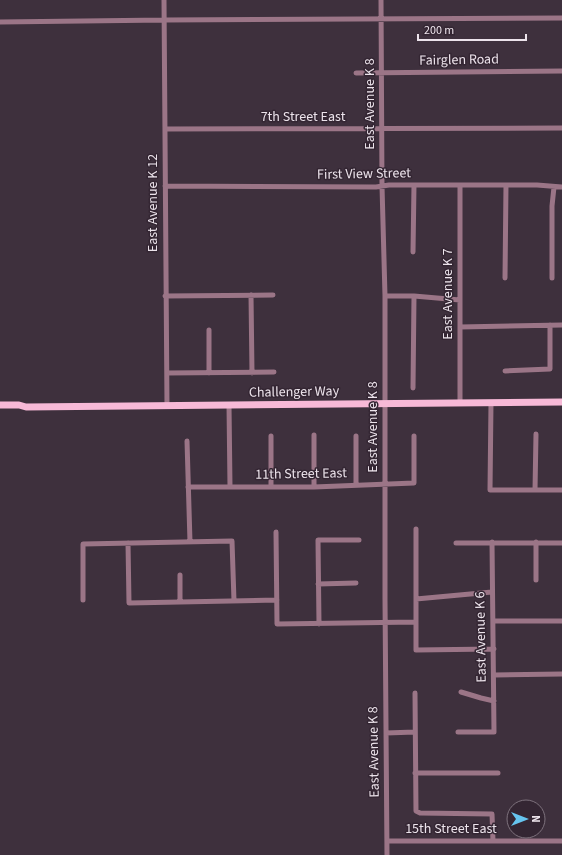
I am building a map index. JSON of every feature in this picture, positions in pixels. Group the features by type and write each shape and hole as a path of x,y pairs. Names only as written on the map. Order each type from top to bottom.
{"main road":[{"name":"Challenger Way","path":"0,405 167,406 562,402"},
{"name":"Challenger Way","path":"0,409 19,409 26,406"}],"street":[{"name":"East Avenue K 12","path":"164,0 167,406"},
{"name":"East Avenue K 8","path":"381,0 382,186 385,296 384,485 387,855"},
{"path":"0,22 562,18"},
{"name":"Fairglen Road","path":"356,73 562,71"},
{"name":"7th Street East","path":"165,129 562,128"},
{"path":"413,252 414,185"},
{"name":"East Avenue K 7","path":"460,185 460,403"},
{"path":"505,278 506,185"},
{"name":"First View Street","path":"165,186 537,185 562,187"},
{"path":"552,278 552,206 554,187"},
{"path":"165,296 273,296"},
{"path":"251,296 252,373"},
{"path":"385,296 414,296 460,300"},
{"path":"413,388 414,296"},
{"path":"505,371 550,369 550,325"},
{"path":"460,327 562,325"},
{"path":"209,330 209,373"},
{"path":"167,373 274,372"},
{"path":"491,403 490,490 562,490"},
{"path":"229,405 230,486"},
{"path":"535,490 536,434"},
{"path":"314,435 314,487"},
{"path":"271,436 271,487"},
{"path":"356,436 356,485"},
{"name":"11th Street East","path":"188,487 314,487 414,483 414,436"},
{"path":"187,441 190,542"},
{"path":"416,529 416,650 494,649"},
{"path":"276,532 278,624 416,622"},
{"path":"319,624 318,540 359,540"},
{"path":"83,600 83,544 232,541 234,601"},
{"name":"East Avenue K 6","path":"458,732 494,732 492,542"},
{"path":"536,542 536,580"},
{"path":"128,543 129,603 277,600"},
{"path":"456,543 562,543"},
{"path":"180,575 180,602"},
{"path":"318,584 356,583"},
{"path":"416,599 492,592"},
{"path":"493,621 562,621"},
{"path":"494,675 562,674"},
{"path":"461,692 494,701"},
{"path":"414,693 416,811 420,813 492,814 493,841"},
{"path":"386,733 415,732"},
{"path":"415,773 498,773"},
{"name":"15th Street East","path":"387,841 562,841"}]}
